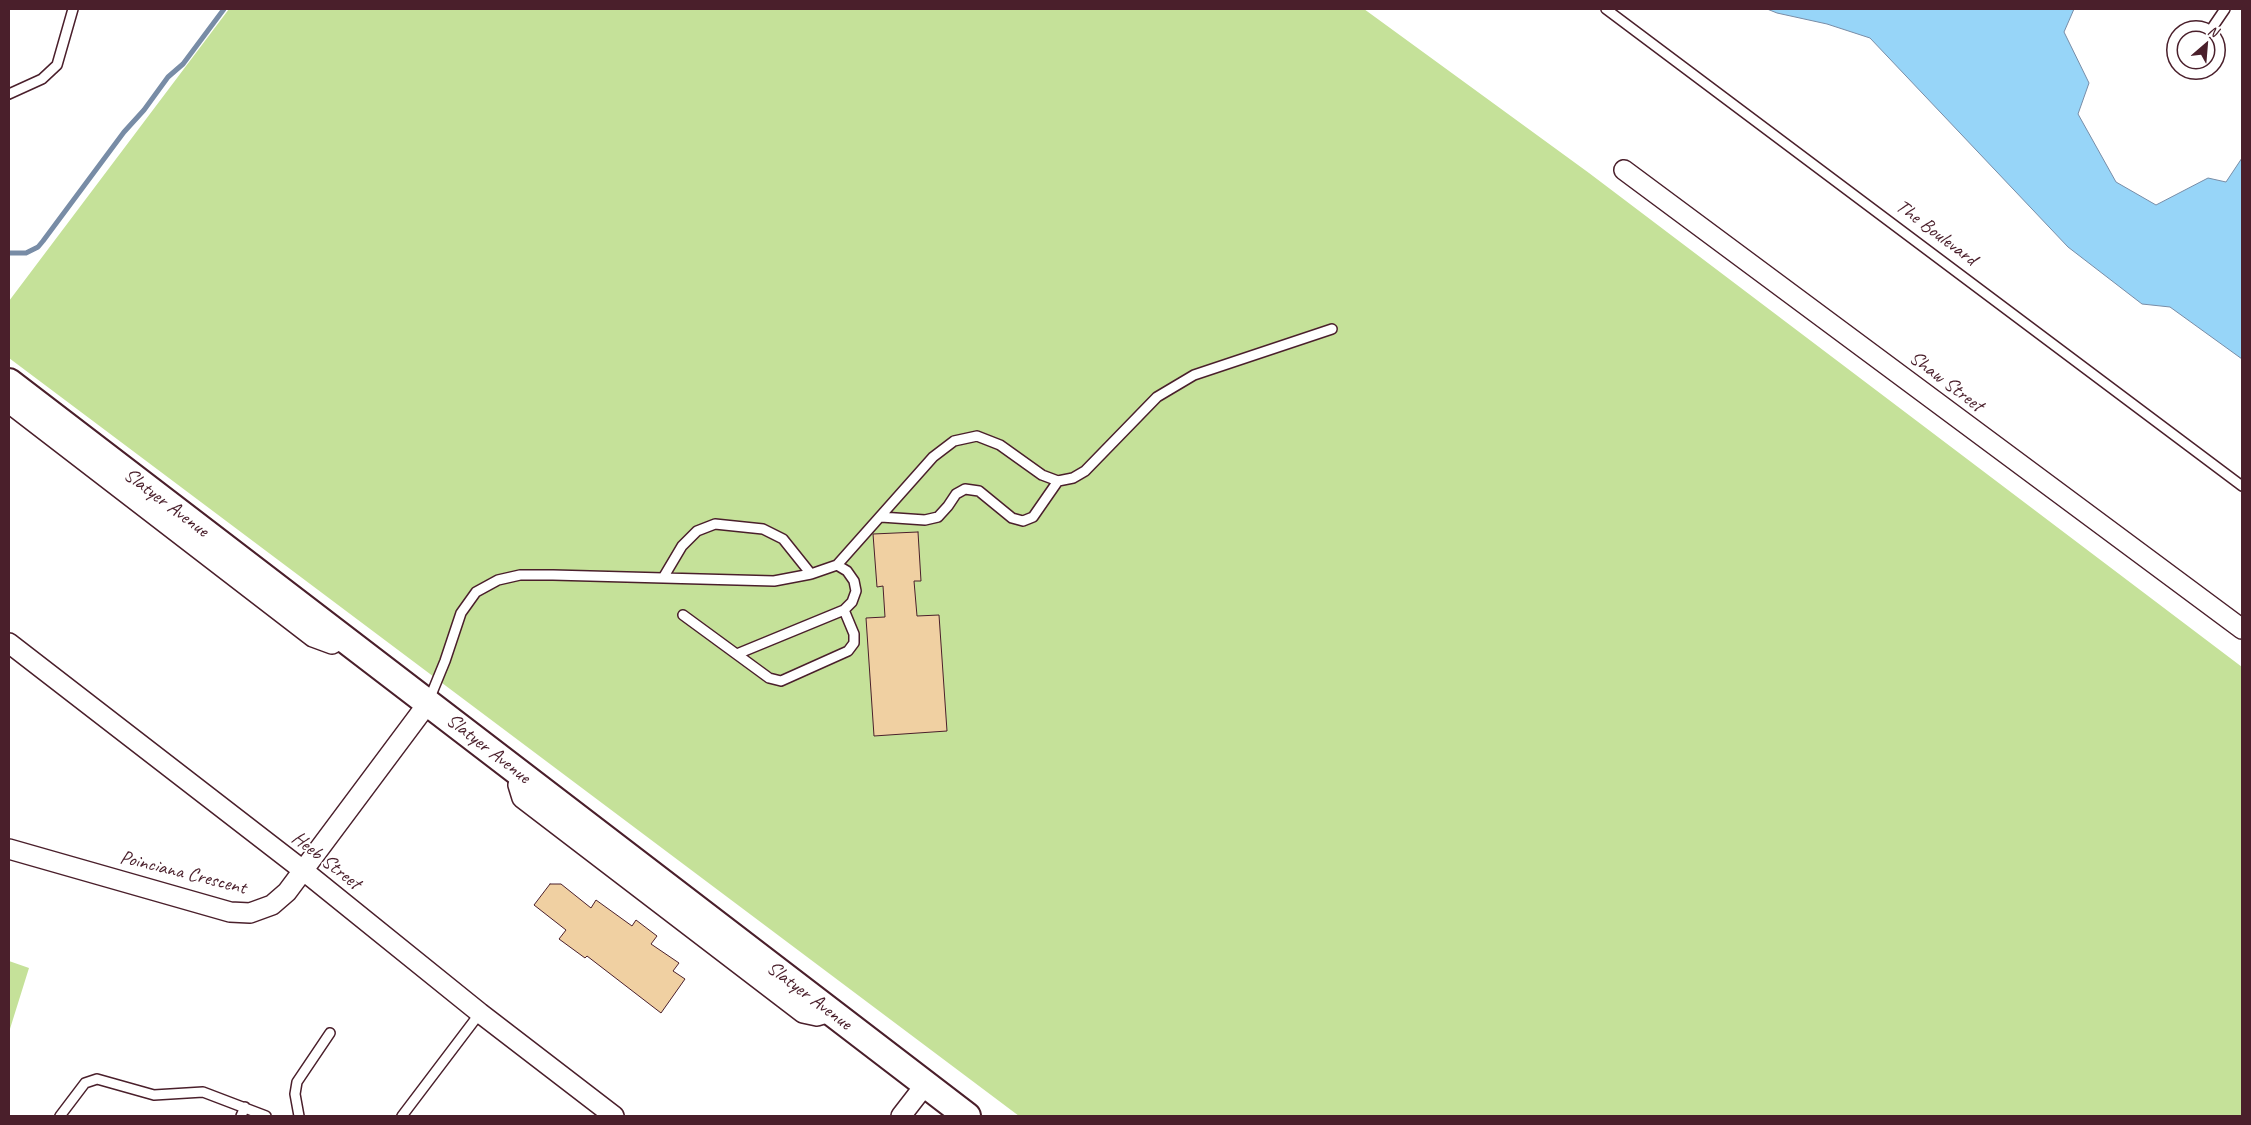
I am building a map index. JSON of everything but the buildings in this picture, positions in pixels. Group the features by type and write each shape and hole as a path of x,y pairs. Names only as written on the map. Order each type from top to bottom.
{"main road":[{"name":"Slatyer Avenue","path":"9,382 967,1116"}],"street":[{"name":"Shaw Street","path":"1624,170 2242,629"},
{"path":"9,402 313,637 332,644 343,637"},
{"name":"Heeb Street","path":"9,643 304,871 480,1013 614,1116"},
{"name":"Poinciana Crescent","path":"9,849 230,912 250,912 272,905 287,892 304,871 428,703"},
{"path":"901,1116 925,1085"}],"lane":[{"path":"9,94 42,79 57,65 73,9"},
{"name":"The Boulevard","path":"1606,9 2242,486"},
{"path":"2210,30 2223,12"},
{"path":"2196,26 2210,30 2219,44 2220,54 2210,70 2194,74 2181,68 2172,56 2173,42 2178,34 2187,27 2196,26"},
{"path":"428,703 445,661 461,613 476,592 498,580 520,576 774,581 811,574 838,565 933,457 954,441 977,436 1000,445 1042,475 1058,481 1073,478 1085,471 1157,397 1194,375 1332,329"},
{"path":"881,517 925,520 938,517 956,494 965,489 979,491 1012,518 1023,521 1033,517 1058,481"},
{"path":"663,578 682,546 697,531 715,524 763,529 783,539 811,574"},
{"path":"737,654 844,610 852,602 856,591 854,581 847,571 838,565"},
{"path":"683,615 770,678 781,681 848,652 854,643 854,634 844,610"},
{"path":"402,1116 480,1013"},
{"path":"299,1116 295,1094 296,1082 330,1032"},
{"path":"60,1116 85,1083 97,1079 154,1095 203,1092 266,1116"},
{"path":"241,1116 245,1107"}],"green space":[{"path":"229,9 1364,9 1589,173 2242,667 2242,1116 1019,1116 9,358 9,301"},
{"path":"9,961 29,968 9,1032"}],"water":[{"path":"1767,9 2074,9 2064,32 2089,83 2078,114 2116,182 2156,205 2208,178 2226,182 2242,158 2242,359 2170,307 2142,304 2068,247 1870,38 1827,24"}],"waterway":[{"path":"9,253 26,253 38,247 124,132 144,110 168,77 183,64 224,9"}]}
